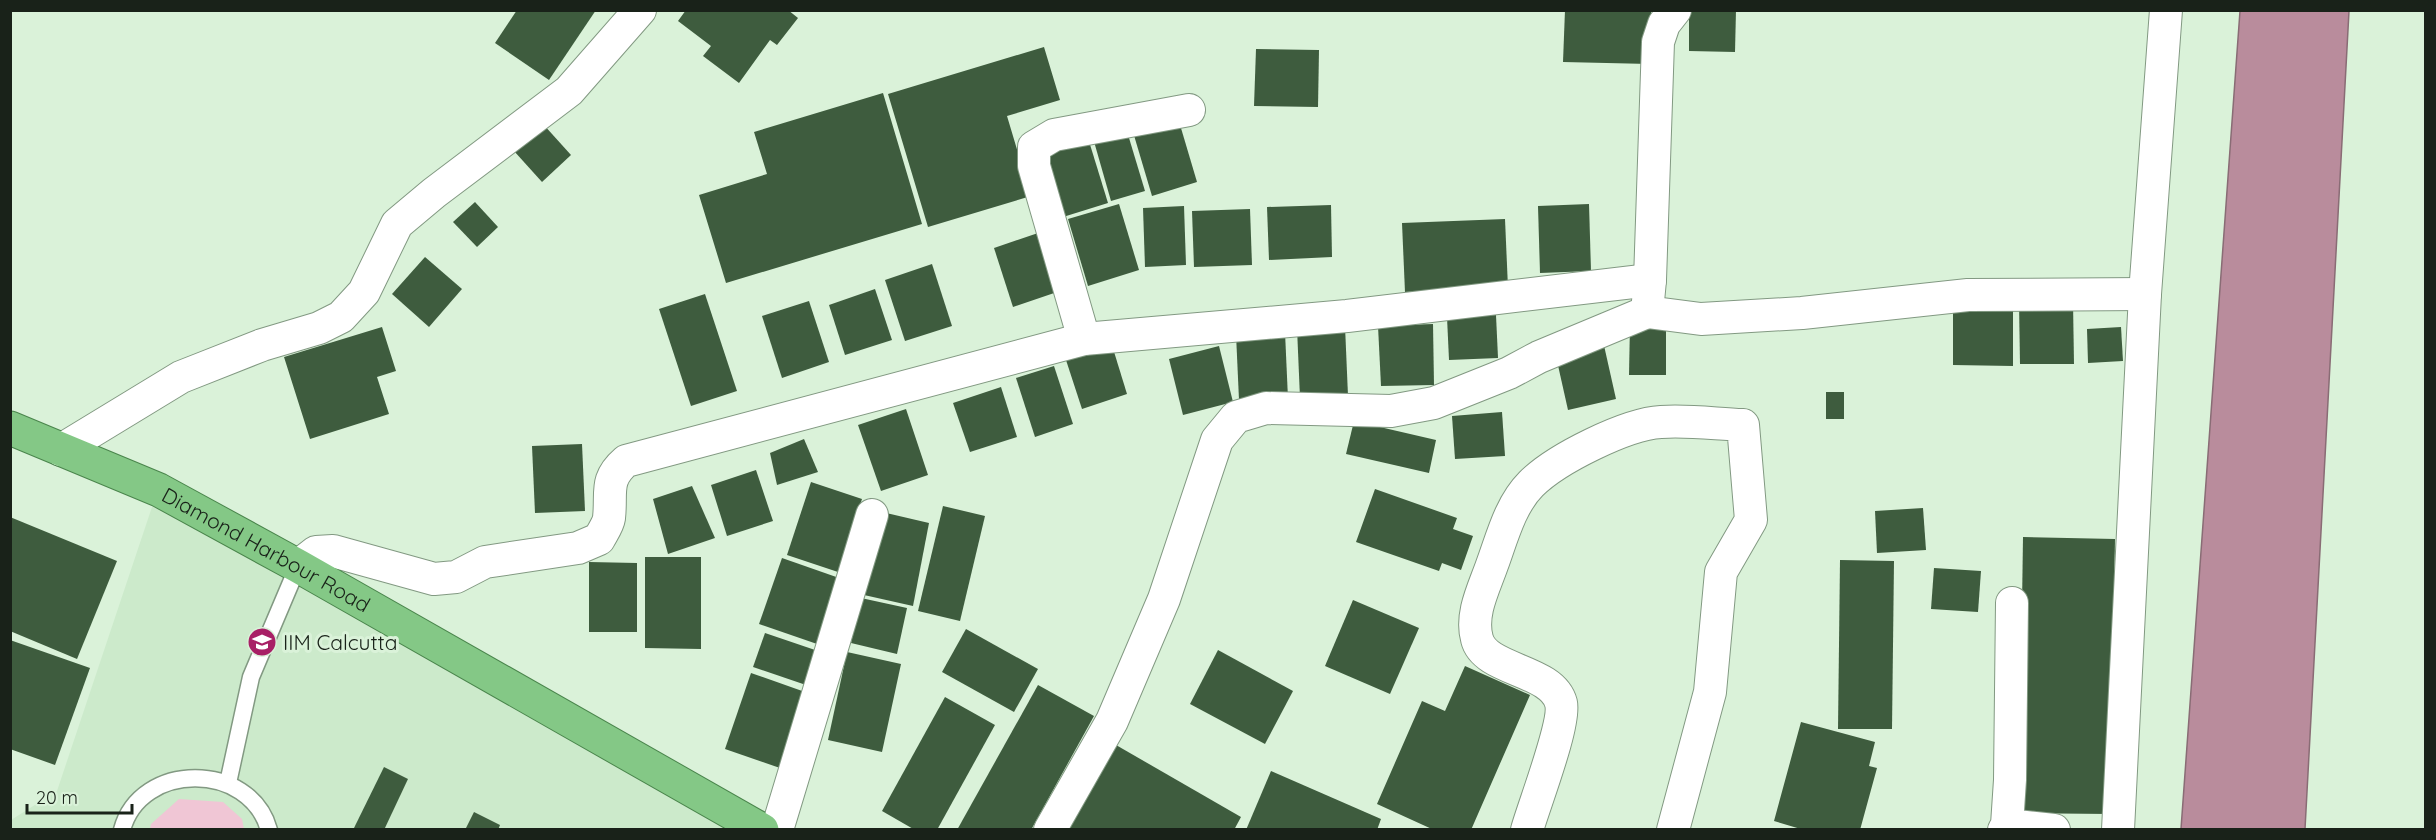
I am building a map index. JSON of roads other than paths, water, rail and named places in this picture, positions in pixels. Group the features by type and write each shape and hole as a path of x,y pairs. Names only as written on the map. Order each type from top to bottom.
{"highway":[{"name":"Diamond Harbour Road","path":"10,428 159,490 298,566 762,830"}],"street":[{"path":"61,450 181,376 262,345 319,328 341,317 364,292 397,224 435,192 569,91 640,10"},
{"path":"1647,312 1658,42 1664,24 1675,10"},
{"path":"2118,830 2145,294 2166,10"},
{"path":"1084,339 1034,166 1034,147 1053,135 1189,110"},
{"path":"298,566 316,552 333,551 435,579 456,577 484,562 578,548 599,540 609,520 609,486 614,472 626,461 1084,339 1347,316 1650,280"},
{"path":"1050,830 1112,721 1164,599 1217,440 1236,417 1266,408 1391,411 1434,403 1509,373 1539,357 1647,312 1701,319 1802,313 1968,295 2145,294"},
{"path":"1527,830 1558,730 1561,703 1550,685 1492,658 1477,641 1474,616 1509,517 1530,484 1565,459 1624,431 1660,422 1743,425 1751,520 1721,572 1710,692 1673,830"},
{"path":"777,830 872,515"},
{"path":"2012,603 2010,780 2005,827 2054,830"}],"lane":[{"path":"228,783 251,677 298,566"},
{"path":"122,830 138,802 158,786 182,778 207,778 228,783 252,801 268,830"}],"place":[{"name":"IIM Calcutta","path":"262,642"}]}
